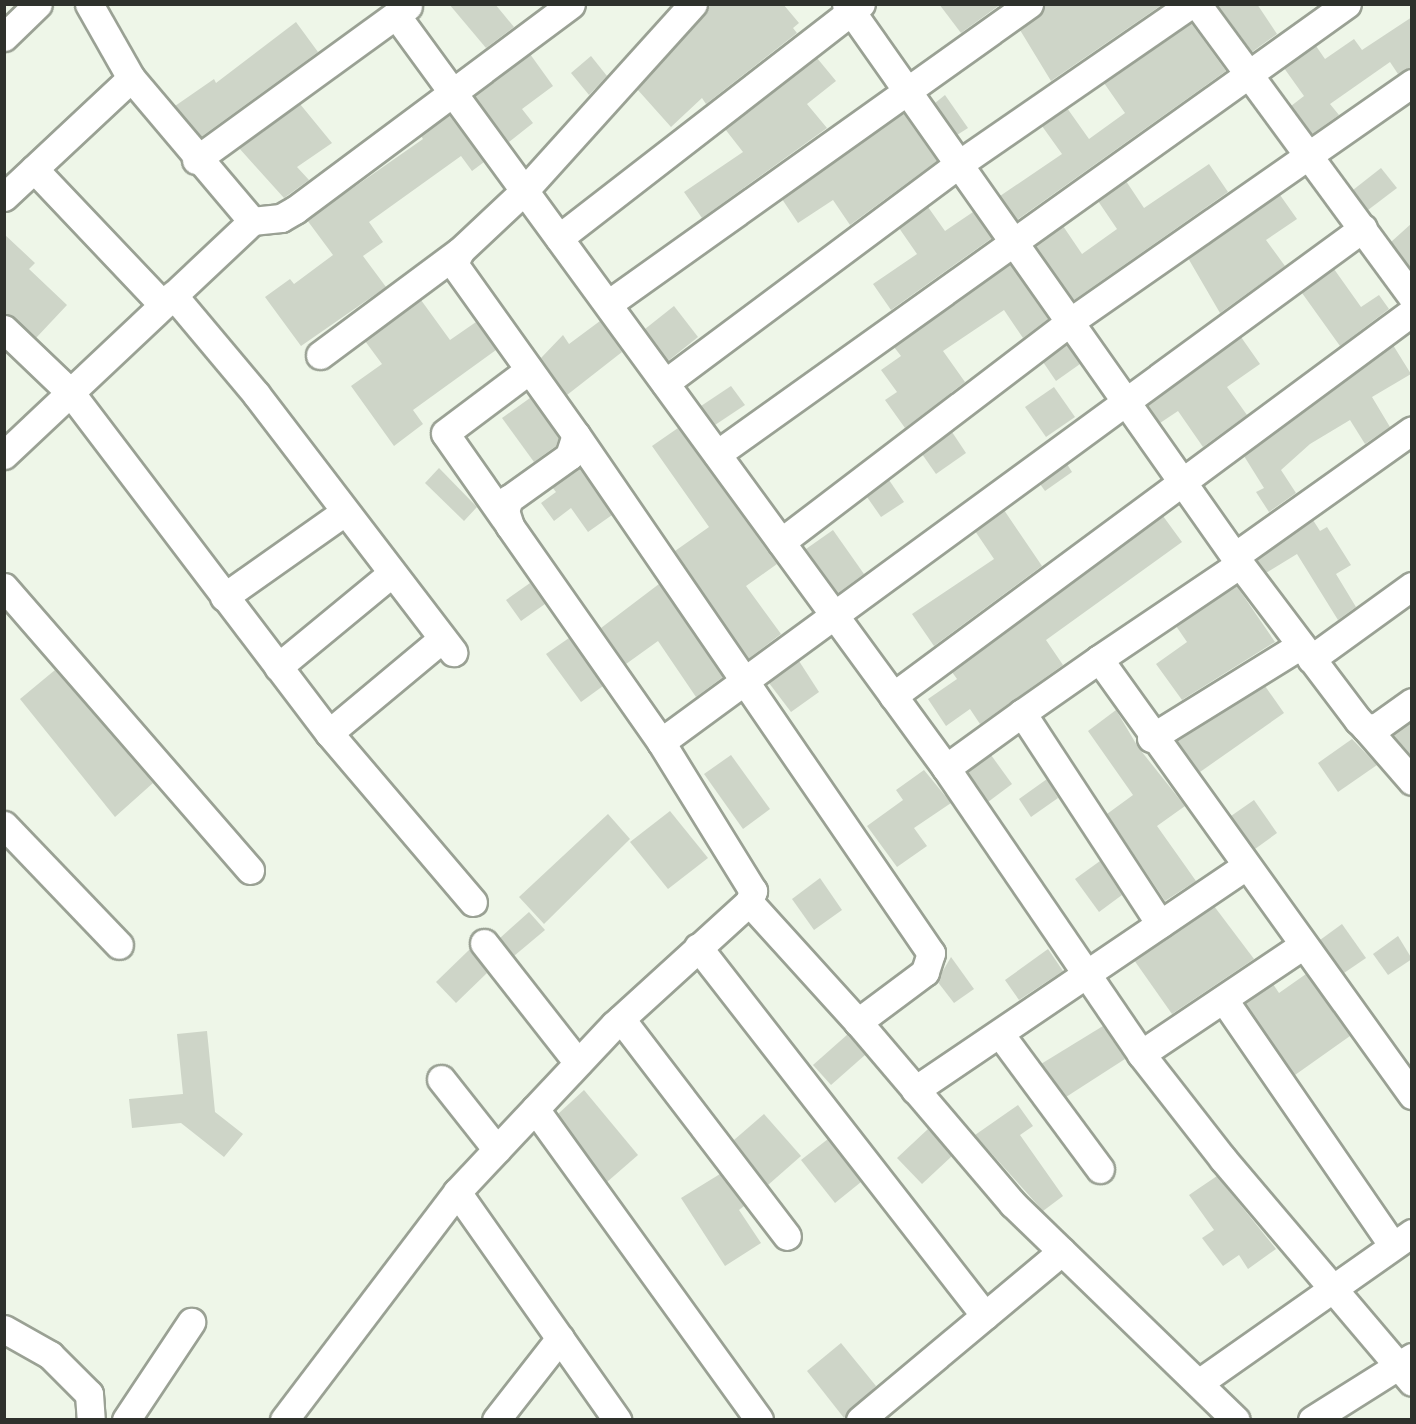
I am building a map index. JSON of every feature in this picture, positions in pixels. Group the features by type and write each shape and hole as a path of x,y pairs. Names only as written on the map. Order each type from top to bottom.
{"street":[{"path":"4,37 38,4"},
{"path":"88,4 131,78 196,160 252,221"},
{"path":"4,455 252,221 280,218 295,210 571,4"},
{"path":"320,355 460,251 524,191 693,4"},
{"path":"608,304 1029,4"},
{"path":"665,383 960,164 1191,4"},
{"path":"1197,4 1412,297"},
{"path":"717,454 1016,244 1249,72 1347,4"},
{"path":"559,238 853,7 904,91 960,164 1128,400 1237,560 1366,728 1412,781"},
{"path":"196,160 403,10 452,93 946,768 1141,1054 1223,1159 1407,1368 1312,1419"},
{"path":"4,197 131,78"},
{"path":"781,542 1071,321 1412,83"},
{"path":"34,169 168,300 255,394 343,513 448,645 328,733"},
{"path":"661,742 833,613 1363,228"},
{"path":"460,251 454,264 459,277 576,435 931,953 926,972 858,1022"},
{"path":"893,696 1412,312"},
{"path":"9,341 70,392 328,733 473,902"},
{"path":"284,1419 457,1192 621,1019 749,902 753,891 745,873 661,742 446,433 529,370"},
{"path":"946,768 1237,560 1412,430"},
{"path":"510,526 505,511 509,499 569,456 576,435"},
{"path":"224,597 343,513"},
{"path":"278,667 391,574"},
{"path":"1151,738 1306,652 1412,586"},
{"path":"4,587 250,870"},
{"path":"1099,659 1151,738 1412,1095"},
{"path":"1366,728 1377,727 1412,702"},
{"path":"1022,713 1160,924"},
{"path":"4,825 119,945"},
{"path":"915,1090 1087,976 1244,867"},
{"path":"749,902 858,1022 1013,1204 1236,1419"},
{"path":"484,943 578,1063"},
{"path":"1141,1054 1303,945"},
{"path":"698,947 985,1316"},
{"path":"1200,1382 1334,1285 1402,1240 1224,999"},
{"path":"621,1019 787,1236"},
{"path":"1000,1034 1100,1169"},
{"path":"441,1079 497,1150"},
{"path":"535,1109 759,1419"},
{"path":"457,1192 617,1419"},
{"path":"860,1419 1062,1251"},
{"path":"126,1419 191,1322"},
{"path":"4,1329 50,1355 88,1394 91,1419"},
{"path":"496,1419 560,1338"}],"building":[{"path":"449,4 495,4 514,27 486,48"},
{"path":"712,4 783,4 799,23 793,28 797,33 706,104 702,98 671,127 637,89"},
{"path":"939,4 1001,4 961,33"},
{"path":"1044,4 1163,4 1051,81 1020,30 1039,16"},
{"path":"1217,4 1257,4 1277,34 1252,52"},
{"path":"1412,17 1412,67 1398,74 1390,62 1330,104 1339,115 1312,134 1291,106 1304,96 1284,68 1316,46 1325,59 1354,39 1362,50"},
{"path":"296,22 318,52 201,137 175,106 214,79 216,83"},
{"path":"1191,23 1226,71 1017,220 1000,196 1062,154 1042,126 1067,108 1089,139 1125,113 1104,83"},
{"path":"530,54 553,86 522,109 533,123 509,142 474,96"},
{"path":"591,56 607,76 589,95 571,73"},
{"path":"817,58 836,81 807,104 827,128 702,218 684,192 743,152 725,129"},
{"path":"945,95 968,128 957,135 935,103"},
{"path":"300,104 332,143 297,167 309,180 284,198 239,148"},
{"path":"903,113 937,161 850,225 833,200 798,223 782,199"},
{"path":"449,115 484,162 472,171 461,156 369,222 383,242 363,256 386,287 301,346 265,297 290,279 294,284 333,255 307,220 423,139 421,136"},
{"path":"1209,164 1228,192 1074,300 1035,246 1063,226 1082,254 1117,229 1098,201 1126,181 1144,208"},
{"path":"1381,168 1397,188 1368,210 1353,190"},
{"path":"1280,195 1297,219 1266,240 1285,266 1220,313 1188,258"},
{"path":"928,207 945,231 973,212 992,238 891,310 873,284 917,254 899,228"},
{"path":"1412,223 1412,270 1391,242"},
{"path":"4,234 35,263 29,269 67,305 36,338 4,314"},
{"path":"1010,264 1048,319 1023,338 1004,310 943,351 965,382 905,428 885,400 897,392 881,370 901,356 894,347"},
{"path":"1334,269 1361,307 1379,295 1389,309 1340,346 1302,293"},
{"path":"421,300 450,340 476,322 496,350 413,410 423,424 394,446 351,386 382,364 365,341"},
{"path":"674,306 698,337 668,361 645,329"},
{"path":"600,321 622,352 567,395 541,358 563,335 569,344"},
{"path":"1241,337 1260,364 1227,387 1247,415 1203,447 1178,411 1160,423 1148,405"},
{"path":"1066,344 1080,364 1056,381 1043,362"},
{"path":"1393,345 1411,374 1372,397 1390,427 1365,444 1350,420 1310,444 1281,470 1296,493 1269,512 1256,492 1264,488 1244,456"},
{"path":"731,386 745,405 715,425 701,406"},
{"path":"1054,387 1075,417 1046,437 1025,407"},
{"path":"530,398 559,438 556,446 534,462 502,418"},
{"path":"678,428 777,564 746,586 781,634 748,659 675,551 709,527 652,446"},
{"path":"952,432 966,453 936,474 922,454"},
{"path":"1067,464 1072,472 1045,491 1040,484"},
{"path":"439,468 477,507 464,521 425,483"},
{"path":"579,468 612,515 588,532 571,508 554,521 541,503 556,492 552,487"},
{"path":"889,480 904,502 881,517 867,497"},
{"path":"1004,510 1042,566 934,646 912,614 994,559 975,531"},
{"path":"1163,516 1182,542 1046,640 1063,665 980,724 970,709 946,726 928,699 957,679 952,672"},
{"path":"1313,520 1320,531 1327,527 1351,565 1336,574 1356,607 1338,620 1297,554 1266,573 1257,560"},
{"path":"833,530 864,574 838,593 806,549"},
{"path":"530,583 545,604 521,621 506,600"},
{"path":"659,584 723,677 696,697 658,641 626,664 601,628"},
{"path":"1236,585 1275,642 1182,700 1156,664 1187,642 1176,626"},
{"path":"569,638 603,686 581,702 546,654"},
{"path":"799,661 819,692 791,712 769,683"},
{"path":"55,670 153,783 115,817 20,699"},
{"path":"1265,686 1284,713 1200,772 1177,740"},
{"path":"1116,710 1138,747 1185,806 1157,826 1196,881 1165,901 1107,814 1133,795 1088,731"},
{"path":"1412,722 1412,756 1393,735"},
{"path":"1352,739 1377,765 1338,792 1318,763"},
{"path":"731,755 770,809 743,829 704,774"},
{"path":"991,755 1012,784 988,802 968,772"},
{"path":"924,770 951,803 914,828 927,846 897,867 867,826 903,800 896,790"},
{"path":"1047,779 1058,798 1031,817 1019,799"},
{"path":"1254,800 1277,833 1255,849 1231,816"},
{"path":"670,811 708,858 668,889 630,842"},
{"path":"608,814 630,839 544,924 519,897"},
{"path":"1100,861 1122,895 1099,912 1075,879"},
{"path":"820,878 842,910 814,930 792,899"},
{"path":"1214,906 1254,959 1172,1014 1134,960"},
{"path":"529,912 545,930 514,956 500,938"},
{"path":"1342,924 1366,958 1344,973 1320,940"},
{"path":"1398,936 1412,959 1388,975 1373,954"},
{"path":"470,949 487,973 456,1003 436,982"},
{"path":"1048,949 1063,971 1019,1000 1005,980"},
{"path":"951,957 974,989 954,1003 937,981"},
{"path":"1306,974 1350,1036 1295,1075 1245,1003 1273,984 1279,993"},
{"path":"1103,1026 1125,1059 1066,1097 1041,1064"},
{"path":"207,1031 215,1112 243,1134 224,1157 181,1123 132,1128 129,1099 183,1094 177,1034"},
{"path":"848,1034 865,1055 831,1085 813,1065"},
{"path":"584,1090 638,1155 607,1182 558,1114"},
{"path":"1018,1105 1033,1126 1020,1135 1063,1196 1043,1211 975,1135"},
{"path":"764,1114 801,1156 768,1185 734,1140"},
{"path":"928,1129 952,1156 922,1184 897,1158"},
{"path":"828,1139 861,1182 835,1203 801,1160"},
{"path":"720,1174 744,1206 739,1210 761,1243 725,1266 681,1198"},
{"path":"1217,1176 1276,1249 1248,1269 1239,1255 1223,1266 1202,1238 1214,1230 1189,1195"},
{"path":"841,1343 876,1386 844,1418 807,1371"}]}
